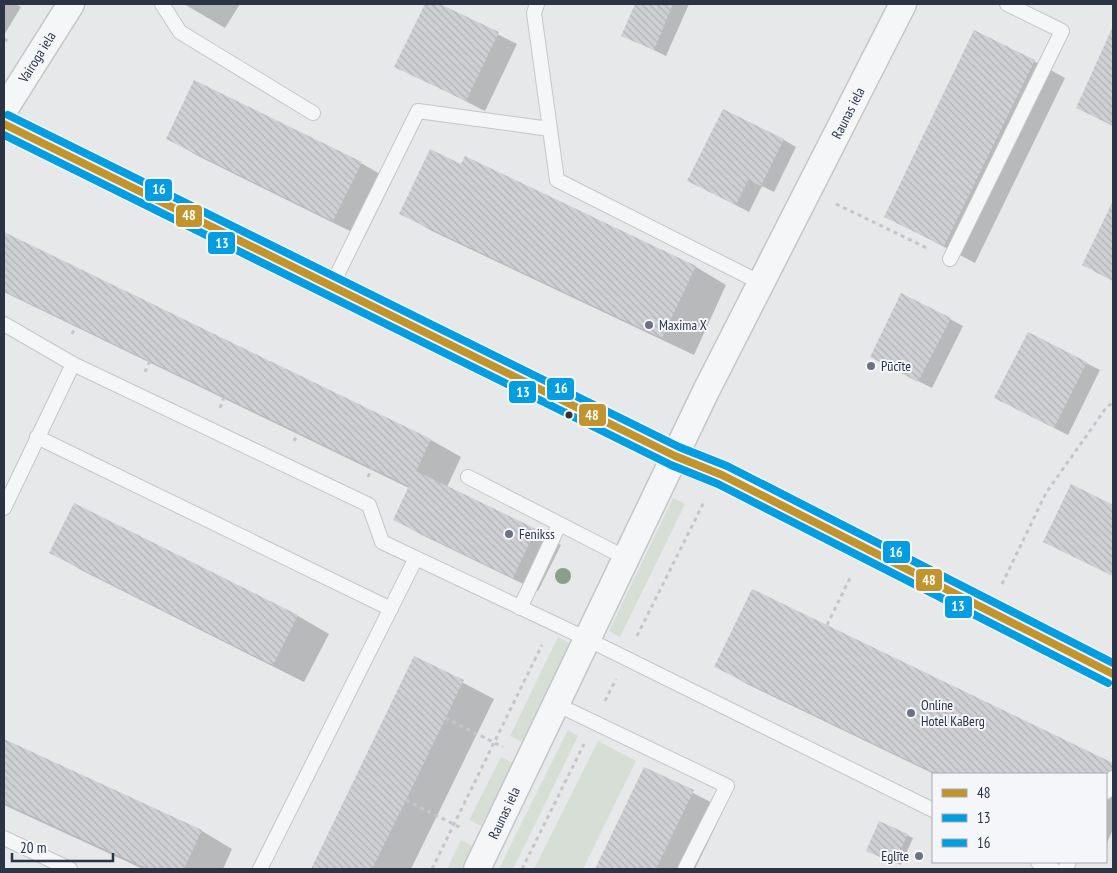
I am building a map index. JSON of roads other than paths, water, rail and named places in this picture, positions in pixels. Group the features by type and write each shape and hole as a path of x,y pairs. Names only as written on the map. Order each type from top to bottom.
{"street":[{"name":"Vairoga iela","path":"4,110 71,4"},
{"name":"Raunas iela","path":"477,869 675,456 903,4"},
{"path":"4,124 675,456 722,475 1113,674"}],"lane":[{"path":"162,4 180,32 313,113"},
{"path":"537,4 534,13 557,180 761,283"},
{"path":"950,259 1062,31 1007,4"},
{"path":"332,286 418,112 550,129"},
{"path":"4,324 73,364 369,505 382,542 587,639 932,810"},
{"path":"4,508 73,364"},
{"path":"38,437 391,610"},
{"path":"468,477 626,558"},
{"path":"520,608 560,525"},
{"path":"260,869 416,558"},
{"path":"556,704 727,786 685,869"},
{"path":"1107,790 1113,778"},
{"path":"4,838 70,869"},
{"path":"1040,863 1053,869"}],"place":[{"name":"Maxima X","path":"649,325"},
{"name":"Pūcīte","path":"871,366"},
{"name":"Fenikss","path":"509,534"},
{"name":"Online Hotel KaBerg","path":"911,713"},
{"name":"Eglīte","path":"919,856"}]}
